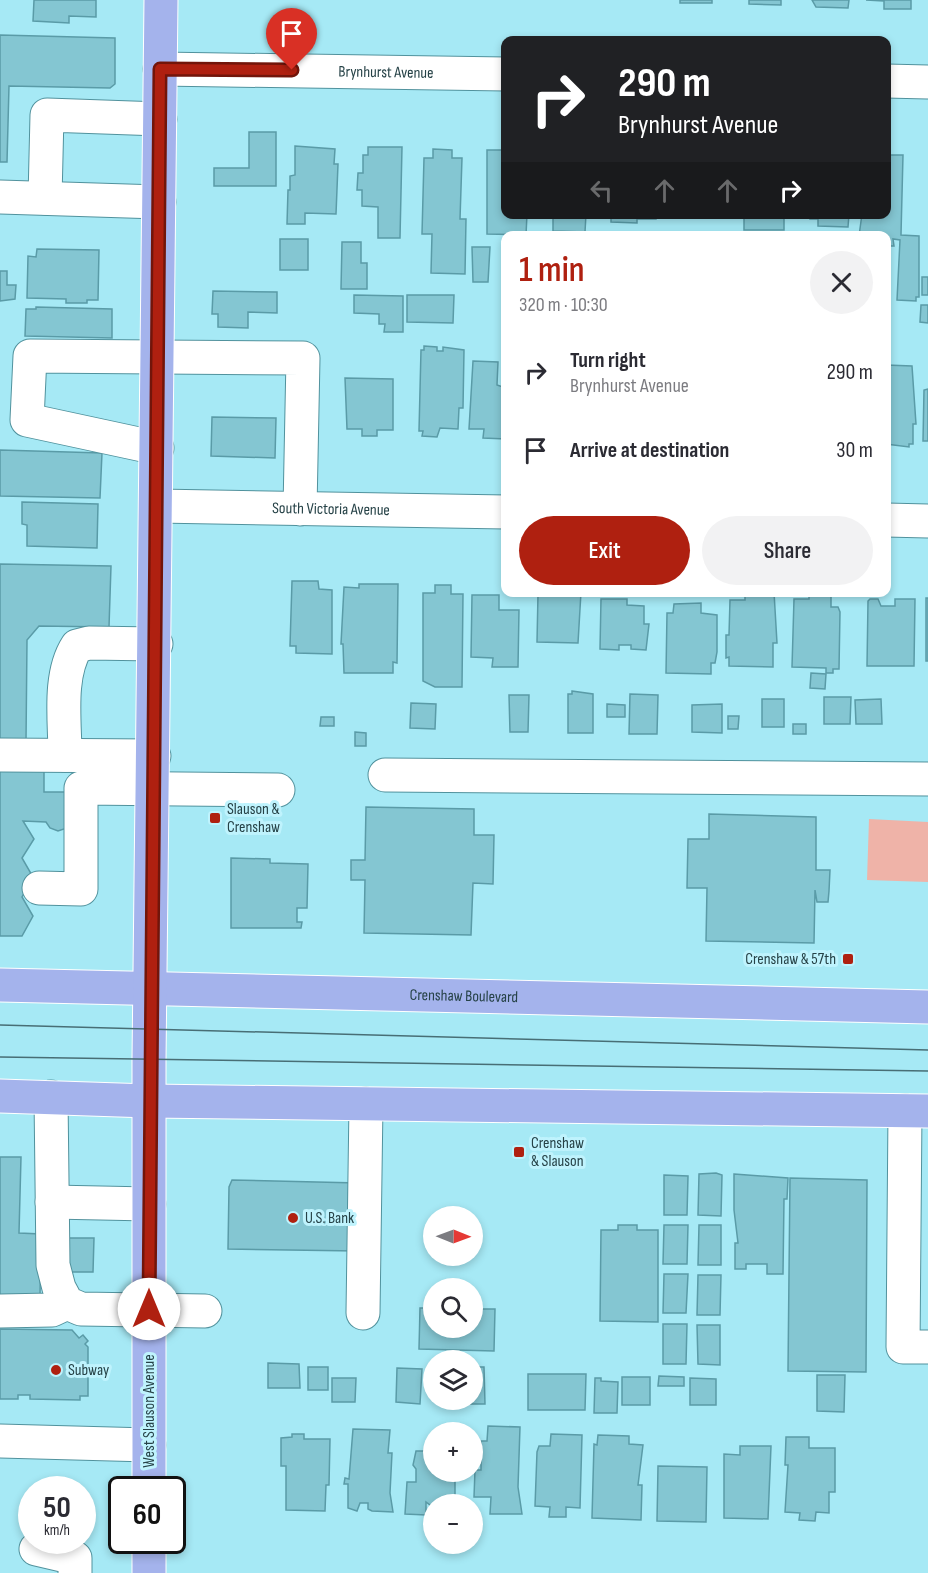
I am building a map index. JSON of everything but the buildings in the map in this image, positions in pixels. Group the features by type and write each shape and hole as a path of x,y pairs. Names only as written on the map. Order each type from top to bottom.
{"main road":[{"name":"West Slauson Avenue","path":"149,1476 149,1101 156,644 161,0"},
{"name":"Crenshaw Boulevard","path":"0,985 151,986 816,1007 928,1007"},
{"path":"0,1096 149,1101 916,1111"},
{"path":"149,1554 149,1573"}],"street":[{"name":"Brynhurst Avenue","path":"160,69 501,74"},
{"path":"891,81 928,82"},
{"path":"45,198 47,115 160,119"},
{"path":"0,197 159,202"},
{"path":"157,448 27,420 30,356 303,358 300,509"},
{"name":"South Victoria Avenue","path":"157,506 501,512"},
{"path":"891,520 928,521"},
{"path":"64,755 66,673 70,658 77,646 156,644"},
{"path":"0,755 64,755 153,772 278,790"},
{"path":"39,888 81,889 81,788 153,772"},
{"path":"385,775 928,779"},
{"path":"51,1098 53,1265 58,1288 67,1304 81,1309 205,1311"},
{"path":"363,1313 366,1104"},
{"path":"916,1111 903,1347 928,1347"},
{"path":"52,1203 149,1204"},
{"path":"0,1311 52,1310 67,1304"},
{"path":"0,1442 149,1445"},
{"path":"58,1554 75,1558 75,1573"}],"shaded area":[{"path":"869,819 928,822 928,882 867,880"}],"tram line":[{"path":"0,1025 928,1050"},
{"path":"0,1057 928,1071"}],"place":[{"name":"Slauson & Crenshaw","path":"215,818"},
{"name":"Crenshaw & 57th","path":"848,959"},
{"name":"Crenshaw & Slauson","path":"519,1152"},
{"name":"U.S. Bank","path":"293,1218"},
{"name":"Subway","path":"56,1370"}],"route":[{"path":"149,1309 149,1060 156,644 160,69 292,70"}]}
